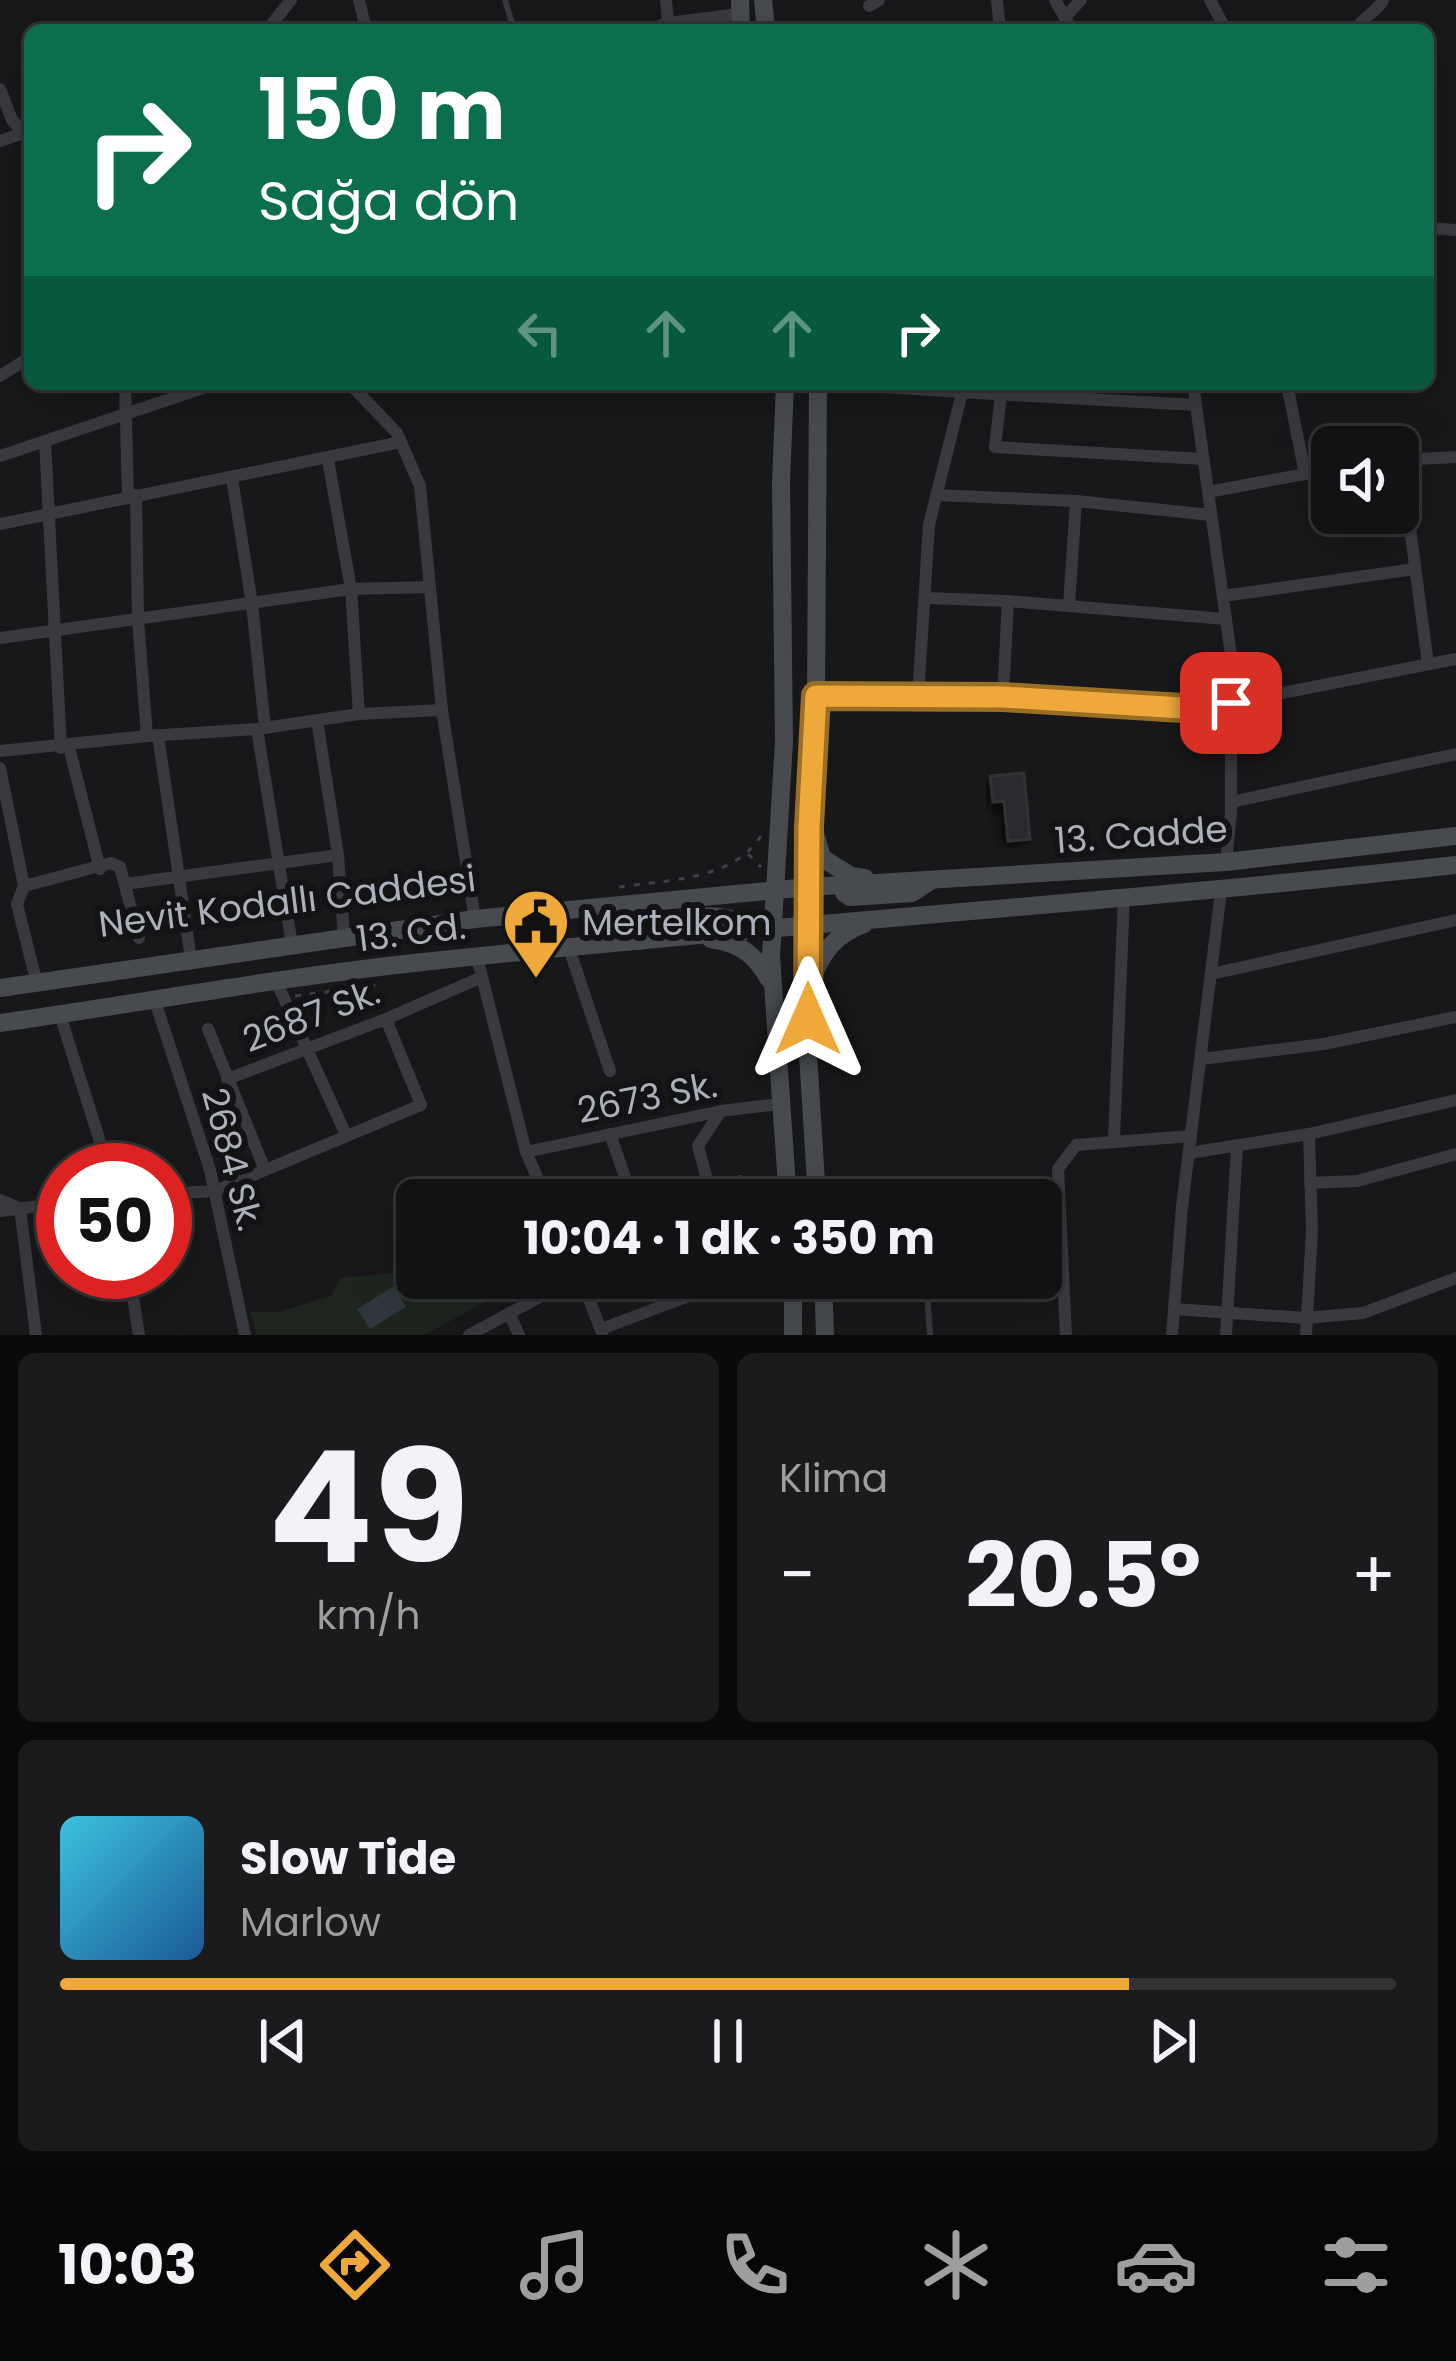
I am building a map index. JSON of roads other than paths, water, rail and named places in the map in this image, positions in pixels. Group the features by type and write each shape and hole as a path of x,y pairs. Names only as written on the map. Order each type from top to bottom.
{"main road":[{"path":"785,390 784,742 778,863 764,927 771,956 786,1179"},
{"path":"817,1179 808,1049 808,887 825,390"},
{"path":"810,813 822,858 851,876 888,882"},
{"name":"13. Cadde","path":"829,885 1226,862 1456,836"},
{"name":"13. Cadde","path":"833,921 1221,891 1456,865"},
{"path":"829,885 850,896 912,893 934,879"},
{"name":"13. Cd.","path":"0,988 476,919 829,885"},
{"path":"639,941 659,923 724,914 764,927"},
{"path":"808,989 821,954 848,930 884,916"},
{"name":"13. Cd.","path":"0,1023 155,1001 280,990 477,957 833,921"},
{"path":"688,935 728,941 757,957 773,987"},
{"path":"808,949 795,974 796,1025 808,1049"},
{"path":"793,1299 793,1335"},
{"path":"824,1299 825,1335"}],"street":[{"path":"272,24 291,0"},
{"path":"666,0 668,23 740,15"},
{"path":"1055,0 1069,24"},
{"path":"1066,16 1082,0"},
{"path":"1359,24 1378,10 1383,0"},
{"path":"0,89 24,133"},
{"path":"125,390 138,620 152,735 191,958"},
{"path":"0,456 197,390"},
{"path":"355,390 401,442 420,486 442,710 476,919"},
{"path":"911,390 1196,405"},
{"path":"1194,390 1226,619 1231,707 1226,862"},
{"path":"1288,390 1305,474"},
{"path":"996,391 995,447 1203,459"},
{"path":"918,697 929,525 962,393"},
{"path":"45,441 65,747 100,869"},
{"path":"0,524 401,442"},
{"path":"1419,459 1456,457"},
{"path":"328,460 351,589 359,714"},
{"path":"1208,492 1311,473"},
{"path":"232,478 252,604 278,866 292,945"},
{"path":"936,495 1076,501 1211,515"},
{"path":"1069,606 1076,501"},
{"path":"1410,534 1428,664"},
{"path":"1222,596 1415,569"},
{"path":"0,638 351,589 430,587"},
{"path":"925,598 1226,619"},
{"path":"1003,697 1008,601"},
{"path":"816,696 1003,697 1231,707 1456,659"},
{"path":"0,751 261,729 359,714 442,710"},
{"path":"317,720 338,855 344,937"},
{"path":"1231,802 1456,754"},
{"path":"0,768 24,886 18,910 36,980"},
{"path":"124,884 338,855"},
{"path":"24,886 111,863 120,867 139,938"},
{"path":"1172,1335 1221,891"},
{"path":"1114,1140 1124,896"},
{"path":"0,913 18,910"},
{"path":"1211,974 1456,920"},
{"path":"569,948 610,1071"},
{"path":"477,957 526,1152 538,1179"},
{"name":"2687 Sk.","path":"227,1079 482,977"},
{"path":"280,990 346,1135"},
{"name":"2684 Sk.","path":"155,1001 215,1191 245,1335"},
{"path":"60,1015 100,1143"},
{"path":"1201,1060 1324,1044 1456,1017"},
{"path":"192,1192 215,1191 421,1105 386,1019"},
{"path":"208,1029 265,1170"},
{"path":"1189,1154 1309,1135 1456,1100"},
{"name":"2673 Sk.","path":"526,1152 721,1111 779,1104"},
{"path":"705,1179 698,1146 721,1111"},
{"path":"610,1134 626,1179"},
{"path":"1306,1335 1312,1232 1309,1135"},
{"path":"1066,1335 1058,1169 1076,1145 1191,1136"},
{"path":"1226,1335 1237,1146"},
{"path":"1310,1183 1358,1181 1456,1154"},
{"path":"0,1200 20,1208"},
{"path":"0,1210 36,1206"},
{"path":"20,1208 36,1335"},
{"path":"1174,1309 1305,1318 1363,1312 1456,1278"},
{"path":"133,1299 139,1335"},
{"path":"469,1335 537,1299"},
{"path":"587,1299 602,1332 684,1299"},
{"path":"509,1313 519,1335"}],"lane":[{"path":"927,1299 930,1335"}],"place":[{"name":"Mertelkom","path":"536,981"}]}
